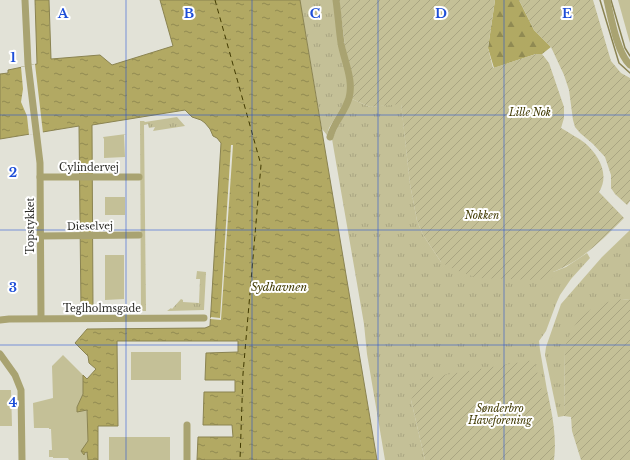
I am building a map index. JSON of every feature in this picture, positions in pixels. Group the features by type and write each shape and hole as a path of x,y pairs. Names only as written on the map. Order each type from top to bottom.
{"street":[{"name":"Topstykket","path":"25,0 29,65 40,177 41,318"},
{"path":"330,137 334,125 346,106 350,88 336,0"},
{"path":"607,0 620,49 624,58 630,64"},
{"name":"Cylindervej","path":"40,177 139,177"},
{"name":"Dieselvej","path":"40,236 139,235"},
{"name":"Teglholmsgade","path":"0,320 41,318 204,318"},
{"path":"0,354 15,375 21,390 22,460"},
{"path":"187,425 187,460"}],"green space":[{"path":"300,0 333,0 348,89 345,101 329,128 327,135 322,129"},
{"name":"Nokken","path":"339,0 495,0 488,48 493,68 536,54 542,54 549,63 564,107 564,118 561,128 585,143 595,153 603,172 602,186 599,192 624,218 600,242 582,256 553,272 552,278 537,280 477,278 453,269 441,262 423,235 417,221 410,184 401,104 370,107 352,99"},
{"path":"495,0 519,0 534,30 551,47 542,54 536,54 494,68 488,48"},
{"path":"519,0 593,0 611,61 621,73 630,78 630,201 627,205 611,188 611,175 605,157 575,127 569,90 564,75 551,47 534,30"},
{"path":"618,0 630,0 630,43"},
{"path":"352,99 370,107 401,103 410,184 417,221 423,235 441,262 553,272 566,267 587,253 590,258 571,279 560,295 546,331 539,341 547,390 411,400 425,460 385,460 367,354 364,324 332,139"},
{"path":"177,117 185,126 153,131 155,127 149,128 148,124 144,125 146,311 142,311 140,121 145,122"},
{"path":"126,134 124,135 125,157 104,158 103,137"},
{"path":"105,197 125,197 125,215 105,215"},
{"path":"630,230 630,300 622,299 565,348 564,416 558,417 545,355 546,347 561,304 602,257"},
{"path":"105,255 124,255 124,299 105,300"},
{"path":"197,271 206,272 204,310 167,311 171,308 172,309 181,299 183,302 199,303 200,279 196,279"},
{"path":"622,299 630,300 630,460 581,460 572,431 571,417 564,416 565,348 573,328 585,314 602,304"},
{"path":"131,352 181,352 181,380 131,380"},
{"path":"63,355 83,375 83,394 77,407 87,410 88,441 84,455 88,452 88,460 69,460 68,458 49,457 49,450 52,450 51,429 34,428 33,403 53,398 52,366"},
{"name":"Sønderbro Haveforening","path":"534,360 542,390 547,390 551,407 554,425 554,460 425,460 411,400 421,379"},
{"path":"0,390 11,390 12,426 0,426"},
{"path":"109,437 170,437 170,460 109,460"}],"water":[{"name":"Sydhavnen","path":"35,0 49,0 51,59 100,55 112,65 173,46 160,0 300,0 377,460 197,460 198,437 233,437 232,425 203,425 204,392 235,392 235,380 205,380 206,353 238,352 238,341 117,341 118,426 98,426 98,460 88,460 87,452 84,455 81,451 88,441 87,410 77,412 77,407 83,394 83,375 87,379 96,369 89,363 88,356 75,343 87,329 205,328 210,326 221,143 213,136 205,123 192,117 185,110 92,125 93,311 81,311 79,126 0,139 0,74 8,73 8,70 37,64"}],"pier":[{"path":"35,64 43,133 29,135 27,116 21,102 23,89 21,67"},
{"path":"231,145 233,145 221,320 210,319 211,317 220,318"}],"waterway":[{"path":"600,0 619,63 630,73"},
{"path":"611,0 625,48 630,56"}],"ferry route":[{"path":"215,0 261,165 243,374 240,460"}],"park label":[{"name":"Lille Nok","path":"530,112"}]}
